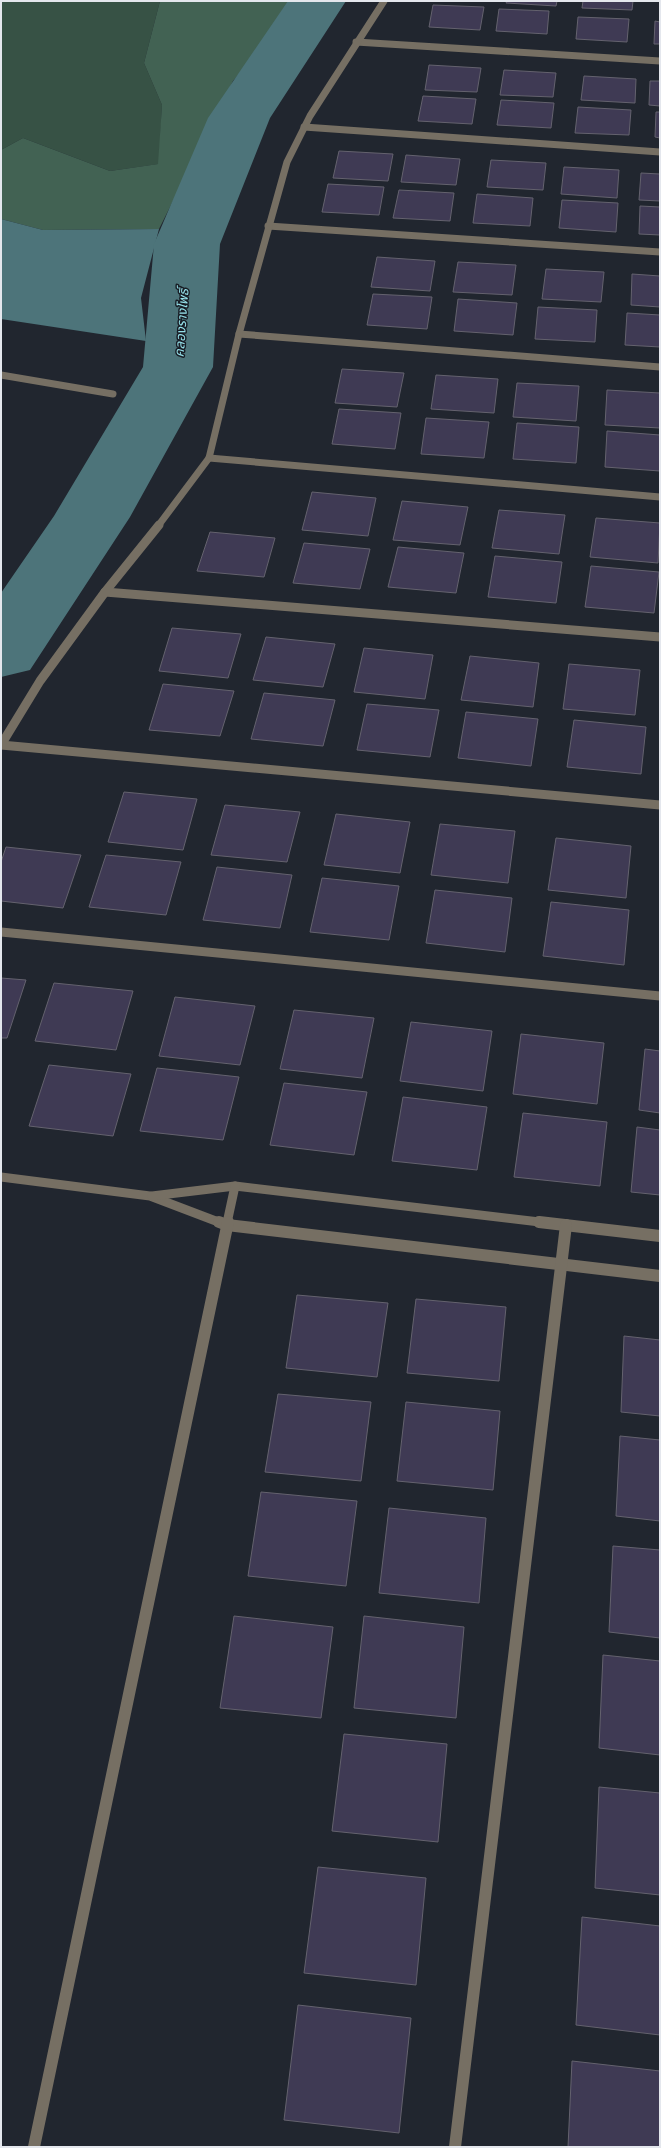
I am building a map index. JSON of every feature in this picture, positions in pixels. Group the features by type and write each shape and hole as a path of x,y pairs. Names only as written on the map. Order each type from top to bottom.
{"street":[{"path":"384,1 356,42 304,126 287,162 239,334 209,458 185,492 105,592 40,681 1,745 660,805"},
{"path":"356,42 660,61"},
{"path":"304,126 660,152"},
{"path":"268,226 660,252"},
{"path":"239,334 660,367"},
{"path":"1,375 113,394"},
{"path":"209,458 660,497"},
{"path":"105,592 660,637"},
{"path":"1,932 660,996"},
{"path":"1,1177 150,1196 226,1225 562,1263 660,1276"},
{"path":"150,1196 235,1186 660,1236"},
{"path":"34,2147 235,1186"},
{"path":"455,2147 566,1225"}],"shaded area":[{"path":"1,1 160,1 144,63 162,105 159,164 110,171 23,138 1,150"},
{"path":"160,1 298,1 290,13 233,81 159,229 43,230 1,219 1,150 23,138 110,171 158,164 162,105 144,63"},
{"path":"1,219 43,230 159,229 141,298 146,341 1,319"}],"building":[{"path":"507,1 557,1 556,6 506,3"},
{"path":"583,1 633,1 632,10 582,8"},
{"path":"433,5 484,7 480,30 429,27"},
{"path":"499,9 549,11 547,34 496,31"},
{"path":"578,17 629,19 627,42 576,39"},
{"path":"655,21 660,22 660,44 654,44"},
{"path":"429,65 481,68 477,92 425,90"},
{"path":"504,70 556,73 553,97 500,95"},
{"path":"584,76 636,79 635,103 581,100"},
{"path":"650,81 660,81 660,106 649,105"},
{"path":"423,96 476,99 472,124 418,121"},
{"path":"501,100 554,103 551,128 497,125"},
{"path":"578,107 631,110 629,135 575,133"},
{"path":"656,112 660,112 660,138 655,137"},
{"path":"339,151 393,154 388,181 333,178"},
{"path":"406,155 460,159 456,185 401,182"},
{"path":"491,160 546,163 543,190 487,187"},
{"path":"564,167 619,170 617,198 561,194"},
{"path":"641,173 660,174 660,201 639,200"},
{"path":"328,184 384,187 379,215 322,212"},
{"path":"399,190 454,193 450,221 393,218"},
{"path":"477,194 533,198 530,226 473,223"},
{"path":"562,200 618,203 616,232 559,228"},
{"path":"640,206 660,207 660,235 639,234"},
{"path":"377,257 435,261 430,291 371,287"},
{"path":"458,262 516,265 512,295 453,292"},
{"path":"546,269 604,272 601,302 542,299"},
{"path":"632,274 660,276 660,307 631,305"},
{"path":"373,294 432,297 427,329 367,325"},
{"path":"458,299 517,303 513,335 454,331"},
{"path":"538,307 597,310 595,342 535,339"},
{"path":"627,313 660,315 660,347 625,345"},
{"path":"342,369 404,373 397,407 335,403"},
{"path":"436,375 498,379 494,413 431,409"},
{"path":"517,383 579,386 576,421 513,417"},
{"path":"607,390 660,393 660,428 605,425"},
{"path":"339,409 401,413 395,449 332,444"},
{"path":"426,418 489,422 484,458 421,454"},
{"path":"517,423 579,427 576,463 513,459"},
{"path":"607,431 660,435 660,471 605,467"},
{"path":"312,492 376,498 368,536 302,530"},
{"path":"402,501 468,507 460,545 393,540"},
{"path":"499,510 565,515 559,554 492,548"},
{"path":"596,518 660,523 658,563 590,557"},
{"path":"210,532 275,538 264,577 197,571"},
{"path":"304,543 370,549 360,589 293,583"},
{"path":"398,547 464,553 456,593 388,587"},
{"path":"495,556 562,562 556,603 488,597"},
{"path":"591,566 659,572 654,613 585,607"},
{"path":"172,628 241,634 228,678 159,671"},
{"path":"266,637 335,644 323,687 253,680"},
{"path":"364,648 433,655 425,699 354,692"},
{"path":"470,656 539,663 533,707 461,700"},
{"path":"569,664 640,670 635,715 563,709"},
{"path":"163,684 234,691 220,736 149,730"},
{"path":"264,693 335,700 323,746 251,739"},
{"path":"367,704 439,710 430,757 357,750"},
{"path":"466,712 538,719 531,766 458,758"},
{"path":"574,720 646,727 641,774 567,767"},
{"path":"124,792 197,799 183,850 108,842"},
{"path":"225,805 300,812 287,862 211,855"},
{"path":"336,814 410,822 400,873 324,865"},
{"path":"440,824 515,831 508,883 431,875"},
{"path":"556,838 631,846 626,898 548,890"},
{"path":"6,847 81,855 63,908 1,901 1,862"},
{"path":"106,855 181,862 166,915 89,907"},
{"path":"217,867 292,875 280,928 203,920"},
{"path":"322,878 399,886 389,940 310,932"},
{"path":"435,890 512,898 505,952 426,943"},
{"path":"551,902 629,910 624,965 543,956"},
{"path":"1,978 26,980 7,1038 1,1038"},
{"path":"54,983 133,991 116,1050 35,1041"},
{"path":"175,997 255,1006 240,1065 159,1056"},
{"path":"294,1010 374,1018 362,1078 280,1069"},
{"path":"411,1022 492,1031 483,1091 400,1081"},
{"path":"521,1034 604,1043 597,1104 513,1094"},
{"path":"645,1049 660,1051 660,1113 639,1110"},
{"path":"49,1065 131,1074 113,1136 29,1126"},
{"path":"157,1068 239,1077 223,1140 140,1131"},
{"path":"284,1083 367,1092 354,1155 270,1145"},
{"path":"403,1097 487,1107 477,1170 392,1161"},
{"path":"523,1113 607,1122 600,1186 514,1177"},
{"path":"637,1127 660,1130 660,1195 631,1192"},
{"path":"297,1295 388,1303 377,1377 286,1368"},
{"path":"416,1299 506,1307 499,1381 407,1373"},
{"path":"624,1336 660,1340 660,1416 621,1412"},
{"path":"278,1394 371,1402 361,1481 265,1472"},
{"path":"406,1402 500,1411 493,1490 397,1481"},
{"path":"620,1436 660,1440 660,1521 616,1516"},
{"path":"261,1492 357,1501 346,1586 248,1576"},
{"path":"389,1508 486,1518 479,1603 379,1593"},
{"path":"613,1546 660,1550 660,1638 609,1632"},
{"path":"234,1616 333,1627 321,1718 220,1708"},
{"path":"364,1616 464,1627 456,1718 354,1708"},
{"path":"603,1655 660,1661 660,1755 599,1748"},
{"path":"344,1734 447,1744 438,1842 332,1831"},
{"path":"599,1787 660,1793 660,1895 595,1888"},
{"path":"318,1867 426,1878 416,1985 304,1973"},
{"path":"582,1917 660,1926 660,2035 576,2025"},
{"path":"298,2005 411,2018 399,2133 284,2120"},
{"path":"572,2061 660,2071 660,2147 568,2147"}],"waterway":[{"name":"คลองรางโพธิ์","path":"1,652 92,517 178,367 187,244 239,118 317,1"}]}
